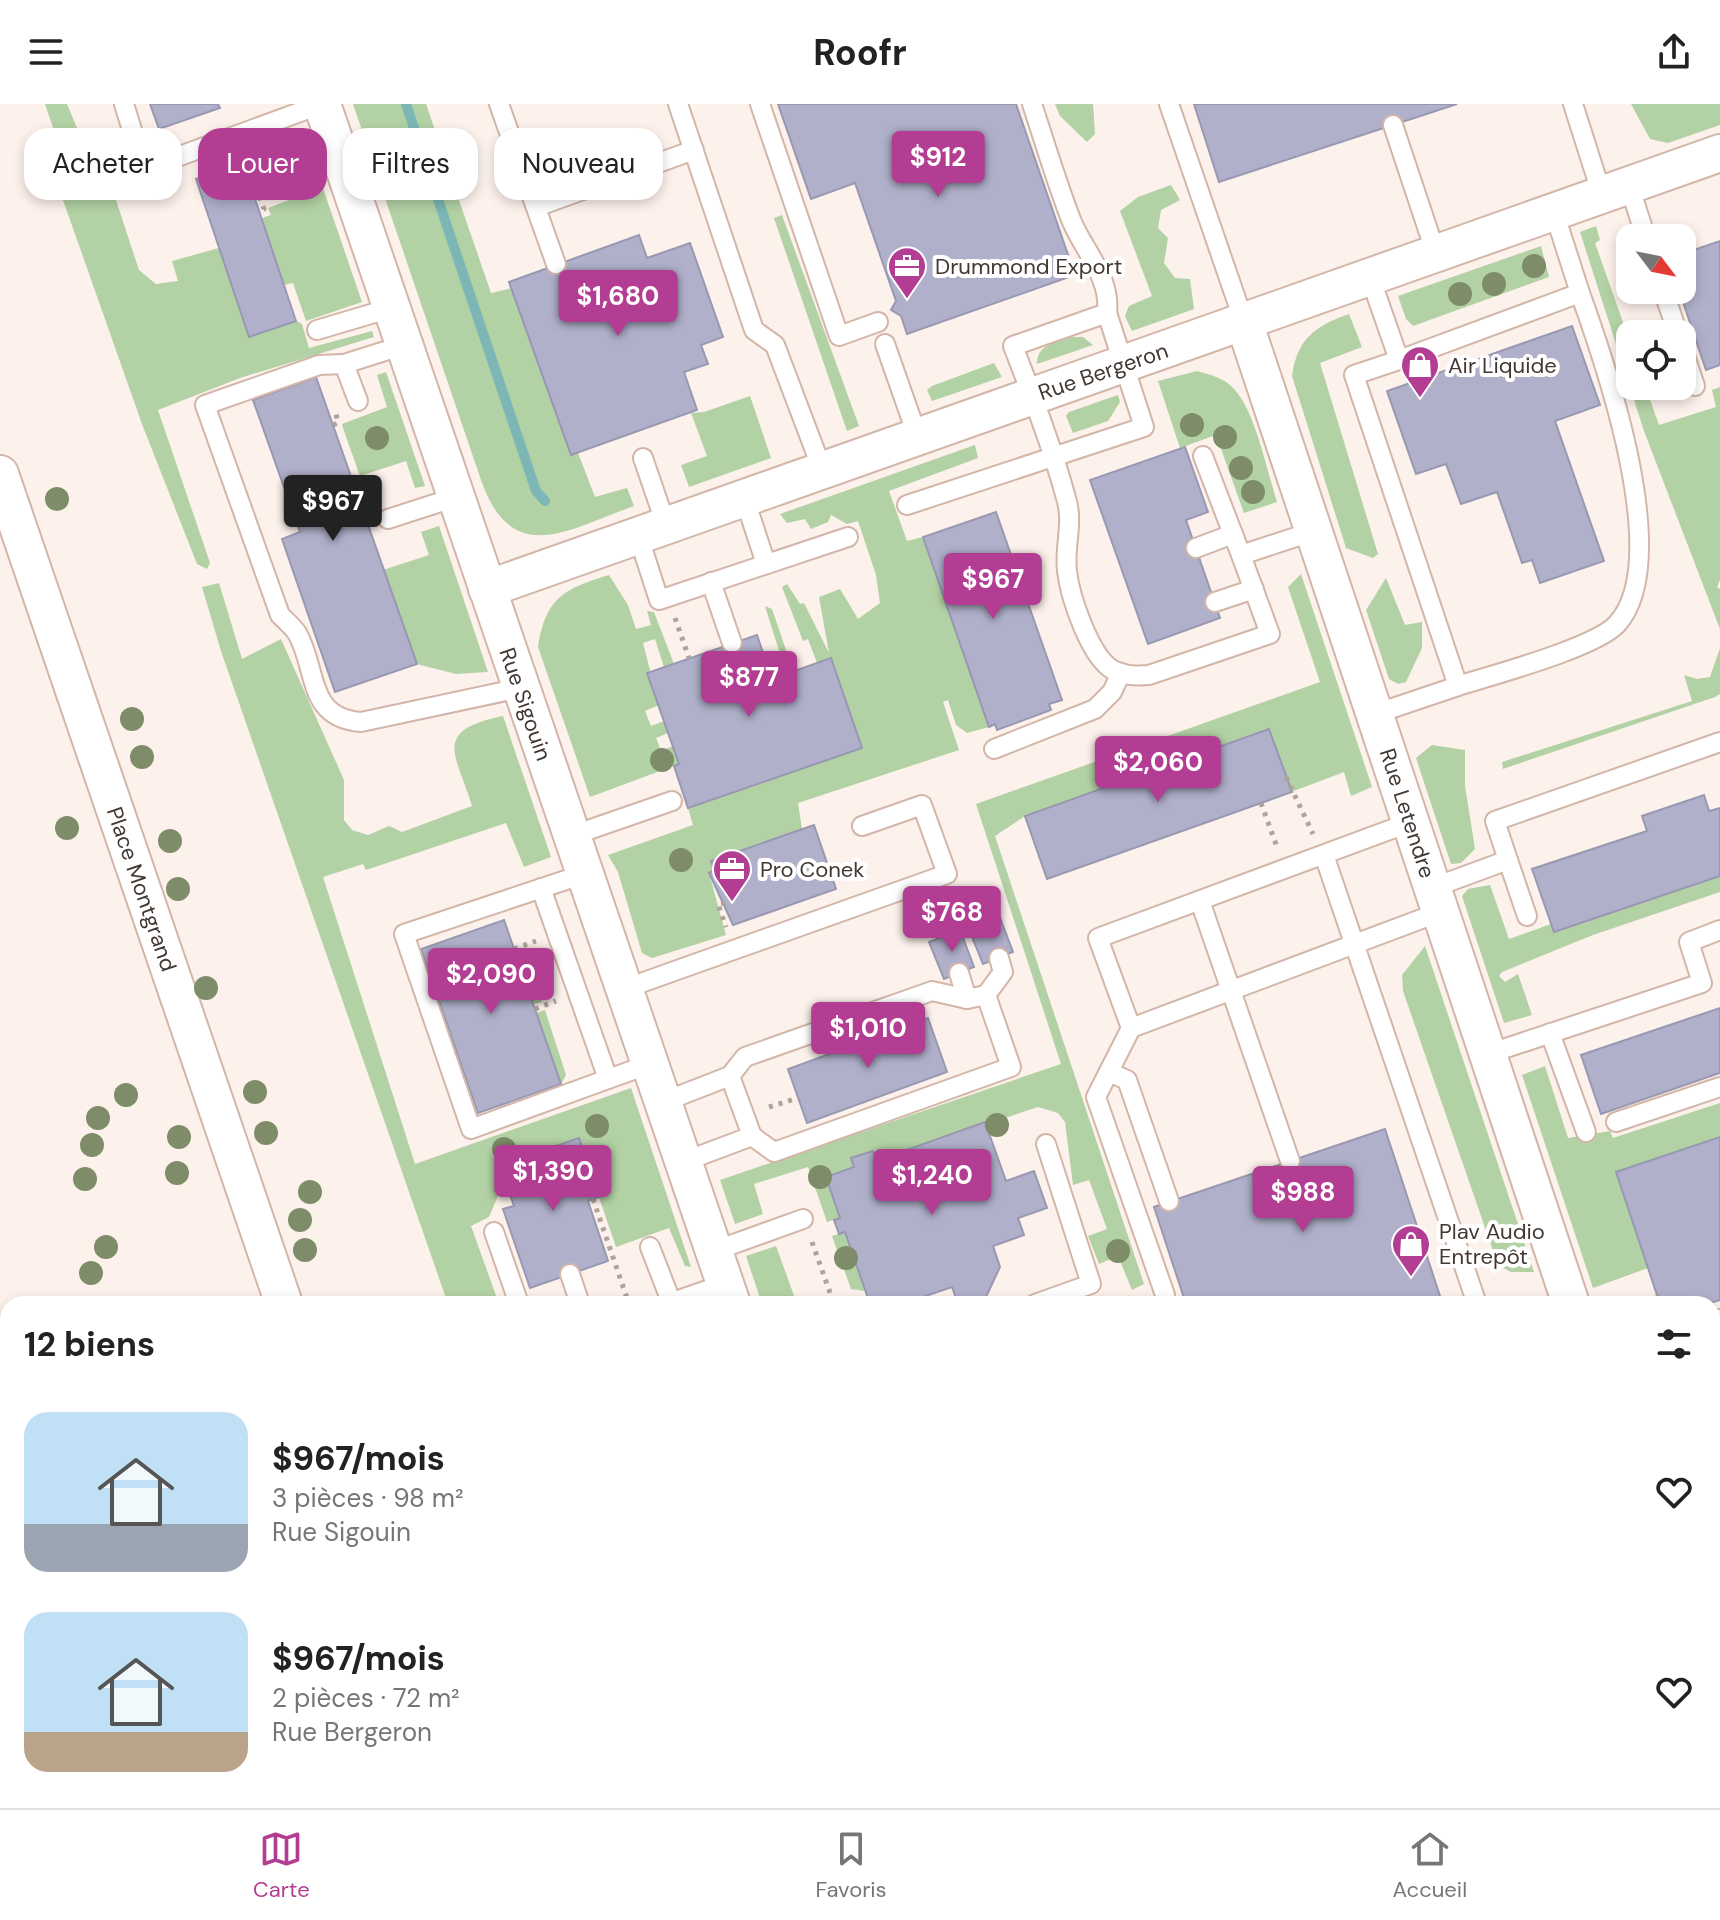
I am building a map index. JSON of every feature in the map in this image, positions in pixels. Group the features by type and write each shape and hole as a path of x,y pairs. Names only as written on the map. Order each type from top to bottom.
{"street":[{"name":"Rue Sigouin","path":"322,104 724,1280"},
{"name":"Rue Bergeron","path":"487,589 1720,153"},
{"name":"Rue Letendre","path":"1244,322 1566,1296"},
{"name":"Place Montgrand","path":"0,474 281,1296"}],"lane":[{"path":"124,104 144,169 198,149"},
{"path":"257,128 322,104"},
{"path":"499,104 556,264"},
{"path":"678,104 754,330 775,345 822,469"},
{"path":"760,104 839,336 878,322"},
{"path":"907,505 1144,427 1107,313 1108,299 1099,274 1073,225 1032,104"},
{"path":"1169,104 1244,322"},
{"path":"1573,104 1616,190 1637,224"},
{"path":"1393,125 1436,254"},
{"path":"536,207 694,150"},
{"path":"1375,714 1595,639 1616,625 1631,604 1637,572 1636,502 1617,399 1554,212"},
{"path":"1370,277 1399,360"},
{"path":"1458,686 1354,375 1580,293"},
{"path":"317,330 391,308"},
{"path":"1107,313 1013,346 1053,457 1071,518 1067,572 1076,606 1102,661 1121,673 1149,675 1270,634 1203,456"},
{"path":"885,344 917,435"},
{"path":"404,345 344,364 319,365 205,405 280,615 297,633 321,700 338,718 361,722 520,688"},
{"path":"344,364 358,401"},
{"path":"643,458 659,600 848,537"},
{"path":"388,519 456,497"},
{"path":"744,497 766,564"},
{"path":"1241,555 1314,531"},
{"path":"1196,548 1233,534"},
{"path":"711,582 732,643"},
{"path":"1215,602 1254,589"},
{"path":"994,749 1095,709 1112,692 1121,673"},
{"path":"1527,916 1495,821 1720,742"},
{"path":"571,836 672,801"},
{"path":"624,989 947,874 922,805 862,826"},
{"path":"1131,1028 1098,938 1411,822"},
{"path":"1324,855 1474,1296"},
{"path":"1165,1295 1096,1097 1131,1028 1355,943 1508,860"},
{"path":"584,874 404,934 471,1129 650,1064"},
{"path":"541,888 608,1079"},
{"path":"1200,901 1290,1161"},
{"path":"1488,1054 1702,983 1689,942 1720,930"},
{"path":"663,1102 730,1076 745,1057 932,991 967,999 986,995 1003,972 999,958"},
{"path":"959,973 967,999"},
{"path":"730,1076 752,1136 774,1152 1011,1067 986,995"},
{"path":"1550,1033 1586,1132"},
{"path":"1109,1072 1127,1080 1169,1201"},
{"path":"1616,1122 1720,1087"},
{"path":"683,1162 752,1136"},
{"path":"1046,1144 1091,1284 1057,1296"},
{"path":"686,1296 724,1280 803,1219"},
{"path":"494,1232 516,1296"},
{"path":"650,1247 668,1296"},
{"path":"570,1274 577,1296"}],"path":[{"path":"259,212 264,209 261,200"},
{"path":"333,425 338,423 336,414"},
{"path":"352,478 357,476 361,488"},
{"path":"668,597 689,658"},
{"path":"1286,777 1324,855"},
{"path":"1261,803 1285,869"},
{"path":"725,903 718,904 728,934"},
{"path":"514,949 522,946"},
{"path":"535,1009 543,1005"},
{"path":"787,1101 798,1098"},
{"path":"593,1199 626,1296"},
{"path":"803,1219 831,1296"}],"green space":[{"path":"45,104 67,104 77,128 53,128"},
{"path":"353,104 426,104 434,128 361,128"},
{"path":"1055,104 1093,104 1095,134 1087,142 1060,116"},
{"path":"1631,104 1720,104 1720,125 1668,143 1650,139"},
{"path":"1171,185 1180,200 1161,210 1158,228 1168,238 1164,263 1175,278 1190,279 1194,309 1132,331 1125,316 1129,306 1152,296 1120,211 1138,197"},
{"path":"63,200 116,200 139,270 156,284 178,281 172,261 219,248 249,337 296,321 302,324 309,348 372,331 374,337 240,378 158,410 210,563 207,569 197,564 142,424"},
{"path":"289,200 327,200 362,302 306,321 293,283 284,285 262,218 271,215 268,208"},
{"path":"386,200 459,200 491,293 512,288 571,455 578,453 595,497 627,488 634,506 565,531 545,535 526,533 509,525 494,508 481,480"},
{"path":"782,215 859,426 847,431 774,218"},
{"path":"1596,226 1600,240 1595,243 1622,320 1616,320 1616,344 1580,232"},
{"path":"1541,246 1549,277 1413,326 1406,319 1398,296"},
{"path":"1349,314 1362,347 1320,363 1378,554 1373,558 1346,548 1292,376 1303,343 1317,329"},
{"path":"1070,337 1083,337 1093,345 1037,364 1043,349"},
{"path":"994,363 1002,377 932,401 927,390 932,386"},
{"path":"1197,371 1227,383 1242,400 1255,428 1277,502 1244,513 1216,435 1180,448 1158,381"},
{"path":"386,372 425,486 415,488 406,461 360,476 344,431 342,424 387,407 377,375"},
{"path":"1720,387 1720,580 1717,587 1720,589 1720,629 1634,400 1650,400 1659,425 1716,407 1712,390"},
{"path":"1118,395 1120,402 1108,421 1073,433 1066,416 1069,412"},
{"path":"750,396 771,458 689,487 681,465 707,456 691,413 704,412"},
{"path":"975,445 978,458 889,491 907,541 923,537 989,727 967,733 956,725 948,700 943,702 959,750 798,803 802,829 712,861 714,870 709,873 726,935 652,958 642,953 618,872 608,855 693,825 688,808 861,748 830,658 817,663 808,639 803,641 782,587 787,584 800,604 804,603 829,653 819,597 840,589 858,619 880,603 876,575 858,521 847,524 831,515 828,522 811,529 805,519 787,523 780,514"},
{"path":"439,526 488,672 456,674 417,664 383,570 429,555 421,532"},
{"path":"1301,574 1372,787 1351,796 1344,772 1291,792 1269,729 1025,816 995,836 1144,1284 1132,1290 1118,1256 1099,1264 1088,1236 1107,1229 1089,1180 1073,1185 1065,1122 1058,1113 1038,1107 876,1161 872,1151 852,1158 854,1167 826,1177 840,1218 827,1222 808,1167 754,1184 763,1214 735,1224 720,1180 1061,1064 976,804 1320,682 1288,587"},
{"path":"609,575 628,605 636,629 651,625 647,611 654,612 674,664 664,667 655,639 643,643 659,705 645,711 651,726 664,721 668,733 656,738 661,751 673,746 679,764 590,797 538,647 552,606 580,585"},
{"path":"1386,578 1405,625 1422,622 1422,648 1406,682 1398,684 1389,679 1366,610"},
{"path":"219,583 242,659 281,639 344,780 344,820 352,830 368,835 389,826 402,832 472,806 456,759 454,748 457,738 465,729 503,716 551,857 524,867 506,823 366,870 363,864 323,877 415,1164 631,1088 691,1267 685,1266 669,1228 616,1247 579,1139 505,1179 489,1217 471,1226 496,1296 445,1296 221,651 202,587"},
{"path":"765,606 772,609 787,653 781,657"},
{"path":"1720,648 1720,694 1715,697 1503,769 1502,762 1692,701 1684,675 1697,679 1710,677"},
{"path":"1432,745 1465,750 1465,786 1475,849 1461,863 1451,864 1416,758"},
{"path":"1720,876 1720,892 1593,935 1502,972 1499,976 1505,982 1518,974 1532,1015 1504,1023 1462,896 1468,889 1490,885 1509,939 1551,924 1554,932"},
{"path":"1425,946 1534,1272 1511,1272 1498,1265 1403,991 1402,975"},
{"path":"524,950 542,1002 533,1005 516,954"},
{"path":"545,1010 566,1075 561,1084 536,1013"},
{"path":"1545,1066 1568,1138 1610,1131 1613,1138 1720,1103 1720,1137 1616,1172 1648,1268 1593,1288 1522,1075"},
{"path":"845,1232 865,1291 851,1289 832,1236"},
{"path":"776,1246 794,1296 759,1296 746,1256"}],"building":[{"path":"150,104 218,104 220,108 162,128 159,128"},
{"path":"778,104 1016,104 1075,275 907,334 901,316 891,310 896,301 855,183 811,199"},
{"path":"1194,104 1457,104 1219,182"},
{"path":"203,200 255,200 296,321 249,337"},
{"path":"639,235 647,258 690,243 723,337 701,345 708,364 684,372 697,410 571,455 509,282"},
{"path":"1720,241 1720,365 1706,370 1696,340 1696,320 1689,320 1684,304 1696,304 1696,249"},
{"path":"1572,326 1600,405 1555,421 1604,561 1540,583 1532,560 1522,563 1497,492 1461,504 1446,464 1416,474 1387,391"},
{"path":"316,377 417,664 335,692 282,539 300,532 253,400"},
{"path":"1185,447 1208,512 1186,520 1220,618 1148,644 1090,480"},
{"path":"996,512 1062,700 1049,704 1051,710 997,730 995,724 989,727 923,537"},
{"path":"757,635 772,679 831,658 862,748 688,808 674,766 679,764 647,673"},
{"path":"1269,729 1292,792 1047,879 1025,816"},
{"path":"1704,795 1709,811 1720,808 1720,876 1554,932 1532,869 1647,831 1642,816"},
{"path":"814,825 836,889 733,925 709,873 714,870 711,861"},
{"path":"999,915 1013,952 983,964 968,927"},
{"path":"504,920 561,1084 478,1113 421,949"},
{"path":"960,930 974,967 944,979 929,942"},
{"path":"1720,1008 1720,1073 1601,1114 1581,1055"},
{"path":"928,1018 947,1072 807,1123 788,1069"},
{"path":"985,1122 1006,1181 1034,1171 1047,1208 1018,1218 1024,1235 993,1246 1000,1267 986,1296 955,1296 952,1287 926,1296 867,1296 845,1232 839,1234 834,1220 840,1218 826,1177 854,1167 851,1158 873,1151 876,1161"},
{"path":"1385,1129 1440,1296 1183,1296 1154,1207"},
{"path":"1720,1137 1720,1296 1657,1296 1616,1172"},
{"path":"579,1138 599,1197 588,1201 608,1261 530,1288 503,1209 514,1206 500,1165"}],"waterway":[{"path":"406,104 536,491 545,501"}],"place":[{"name":"Drummond Export","path":"907,300"},
{"name":"Air Liquide","path":"1420,399"},
{"name":"Pro Conek","path":"732,903"},
{"name":"Plav Audio Entrepôt","path":"1411,1278"}]}
